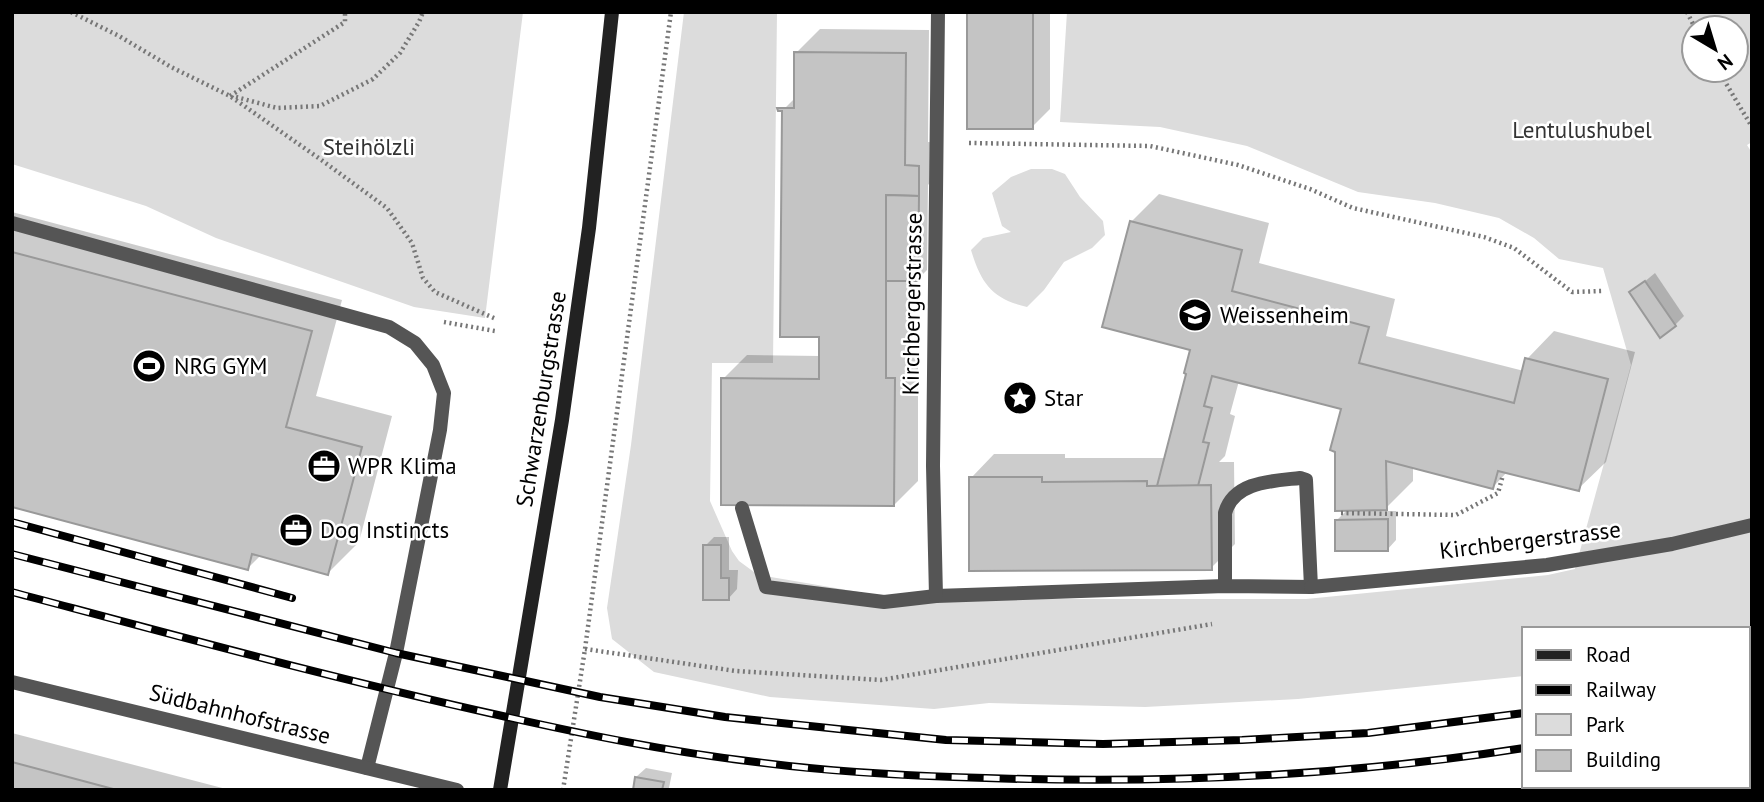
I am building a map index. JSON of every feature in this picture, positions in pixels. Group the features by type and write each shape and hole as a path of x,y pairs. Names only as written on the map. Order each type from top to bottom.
{"main road":[{"name":"Schwarzenburgstrasse","path":"500,790 568,379 589,228 612,12"}],"street":[{"name":"Kirchbergerstrasse","path":"936,596 933,466 938,12"},
{"path":"12,223 389,327 415,343 433,365 444,393 440,430 396,653 367,768"},
{"path":"1225,586 1225,513 1228,505 1251,485 1300,478 1306,480 1308,488 1311,587"},
{"name":"Kirchbergerstrasse","path":"742,508 766,587 884,602 936,596 1225,586 1311,587 1546,565 1672,544 1752,525"},
{"name":"Südbahnhofstrasse","path":"12,682 457,790"}],"path":[{"path":"71,12 230,96 387,208 412,243 423,278 435,292 496,319"},
{"path":"230,96 345,22 345,12"},
{"path":"230,96 277,108 320,106 373,79 400,53 423,12"},
{"path":"563,790 585,649 671,12"},
{"path":"1726,84 1752,128"},
{"path":"937,142 1150,146 1238,165 1310,189 1353,208 1484,237 1514,248 1572,292 1602,291"},
{"path":"415,343 441,322 495,331"},
{"path":"1351,514 1456,515 1498,493 1503,475"},
{"path":"585,649 736,671 881,680 1215,624"}],"green space":[{"name":"Steihölzli","path":"12,12 523,12 485,318 414,307 216,238 146,206 12,164"},
{"name":"Lentulushubel","path":"684,12 777,12 773,363 712,363 710,501 739,561 765,576 900,599 1306,599 1548,575 1575,569 1631,365 1603,268 1559,259 1534,238 1499,218 1435,203 1358,192 1247,146 1160,127 1060,122 1067,12 1752,12 1752,142 1747,145 1752,153 1752,628 1522,627 1522,676 1298,699 1145,707 989,703 934,709 770,697 654,672 612,639 607,608 631,445"},
{"path":"1031,169 1052,169 1065,174 1080,197 1103,221 1105,235 1092,248 1064,262 1044,290 1027,307 1005,299 990,288 979,272 971,250 983,238 1011,232 1002,226 992,193 1011,177"}],"building":[{"path":"967,12 1033,12 1033,129 967,129"},
{"path":"794,52 906,53 905,165 919,166 919,196 886,195 886,378 895,378 894,506 721,505 721,378 819,379 819,337 780,337 782,111 777,108 794,108"},
{"path":"886,195 919,196 918,281 886,281"},
{"name":"Weissenheim","path":"1130,221 1242,250 1232,291 1369,327 1359,363 1514,403 1525,358 1608,379 1579,491 1498,471 1493,489 1386,461 1387,510 1335,511 1335,452 1330,450 1341,409 1212,376 1204,406 1212,408 1203,442 1209,443 1198,486 1157,486 1190,350 1102,327"},
{"path":"12,252 312,331 286,427 362,447 328,575 252,554 248,570 12,507"},
{"path":"1645,281 1676,326 1660,338 1629,292"},
{"path":"969,477 1042,477 1042,482 1147,481 1147,486 1211,485 1212,570 969,571"},
{"path":"1388,519 1388,551 1335,551 1335,520"},
{"path":"703,545 721,545 721,578 729,578 729,600 703,600"},
{"path":"12,762 117,790 12,790"},
{"path":"635,777 664,782 662,790 633,790"},
{"path":"1680,788 1681,790 1589,790"}],"railway":[{"path":"12,522 292,598"},
{"path":"12,554 396,653 600,697 725,717 848,730 946,740 1103,744 1368,733 1522,713"},
{"path":"12,592 315,672 530,722 691,753 813,768 899,775 1053,780 1188,779 1390,765 1522,748"}],"place":[{"name":"Weissenheim","path":"1195,315"},
{"name":"NRG GYM","path":"149,366"},
{"name":"Star","path":"1020,398"},
{"name":"WPR Klima","path":"324,466"},
{"name":"Dog Instincts","path":"296,530"}]}
